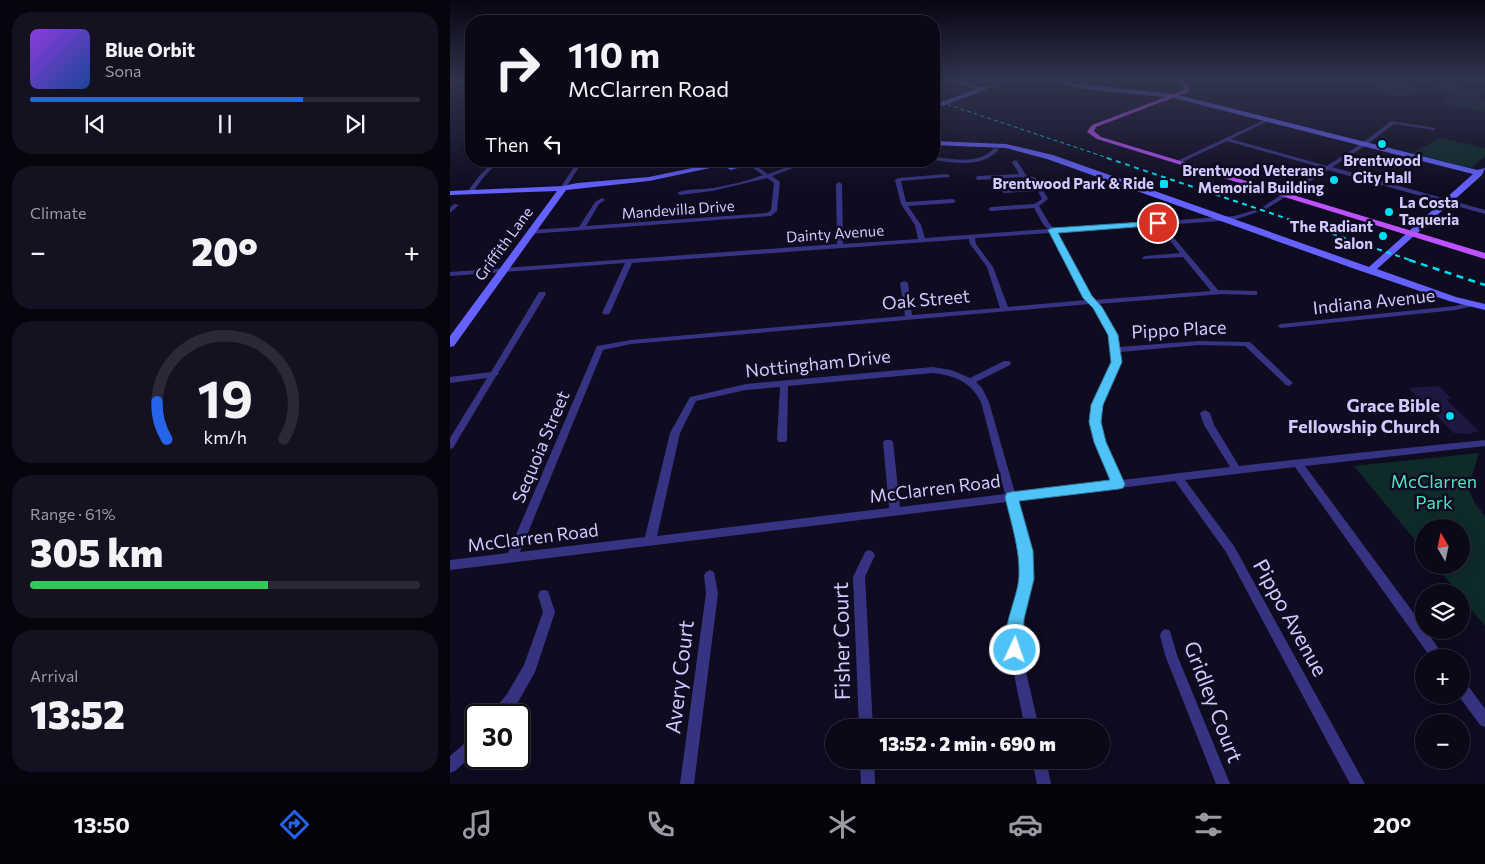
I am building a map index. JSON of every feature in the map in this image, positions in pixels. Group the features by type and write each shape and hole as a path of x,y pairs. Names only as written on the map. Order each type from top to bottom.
{"main road":[{"path":"1117,118 1094,126 1090,132 1099,138 1485,256"},
{"path":"1410,234 1485,260"}],"street":[{"path":"1257,118 1483,172"},
{"path":"1267,118 1365,144"},
{"path":"1178,162 1266,120"},
{"path":"1266,207 1365,144 1393,122 1433,129"},
{"path":"1292,126 1309,128"},
{"path":"1226,139 1485,212"},
{"path":"940,144 1018,149"},
{"path":"940,144 1006,146 1050,157 1222,219 1470,304 1485,307"},
{"path":"940,159 981,159 990,156 996,149"},
{"path":"1015,162 1022,175"},
{"path":"471,191 491,167"},
{"name":"Griffith Lane","path":"450,344 577,167"},
{"path":"450,193 563,188 577,185 650,179 709,167"},
{"path":"563,188 574,190 643,183 740,167"},
{"path":"758,167 768,176"},
{"path":"680,193 696,193 768,176 793,167"},
{"path":"991,209 1036,206 1045,199 1031,171"},
{"path":"1371,270 1483,172"},
{"path":"978,178 1022,175 1035,181 1068,180"},
{"name":"Mandevilla Drive","path":"530,232 762,217 774,211 777,182 768,176"},
{"path":"922,240 918,225 904,204 898,180 948,176"},
{"path":"839,184 840,246"},
{"path":"1004,191 1040,189"},
{"path":"581,229 597,203 602,200"},
{"path":"904,204 953,201"},
{"path":"450,211 456,205"},
{"path":"1036,206 1046,224 1052,230 1088,298 1113,335 1117,362 1097,405 1095,422 1100,442 1119,484"},
{"name":"Dainty Avenue","path":"450,274 1222,219 1234,218 1255,212"},
{"path":"1158,223 1216,292"},
{"path":"971,236 973,244 990,267 1005,310"},
{"path":"1145,258 1185,255"},
{"path":"606,313 630,262"},
{"path":"904,283 909,318"},
{"name":"Oak Street","path":"600,348 622,343 1092,302 1216,292 1254,293"},
{"path":"450,446 542,294"},
{"path":"1470,304 1485,313"},
{"name":"Indiana Avenue","path":"1281,326 1456,308 1470,304"},
{"name":"Pippo Place","path":"1116,350 1199,343 1247,344 1288,383"},
{"name":"Sequoia Street","path":"512,558 600,348"},
{"path":"1007,363 970,381 979,390 985,402 1026,551 1026,579 1016,619 1015,650 1030,719"},
{"name":"Nottingham Drive","path":"650,541 676,433 692,399 746,387 918,370 948,372 970,381"},
{"path":"450,380 494,374"},
{"path":"782,440 784,384"},
{"path":"1205,413 1209,425 1238,470"},
{"path":"888,442 894,512"},
{"name":"McClarren Road","path":"450,565 1238,470 1485,444"},
{"path":"1298,463 1432,649"},
{"name":"Pippo Avenue","path":"1178,478 1230,549 1358,784"},
{"name":"Fisher Court","path":"866,719 859,577 870,555"},
{"name":"Avery Court","path":"687,784 712,594 710,575"},
{"path":"508,704 530,668 549,612 544,595"},
{"name":"Gridley Court","path":"1166,635 1171,655 1223,784"},
{"path":"1470,700 1485,720"},
{"path":"450,766 465,753"},
{"path":"867,769 868,784"},
{"path":"1041,769 1044,784"}],"green space":[{"path":"1441,138 1485,148 1485,156 1471,168 1411,153"},
{"name":"McClarren Park","path":"1479,453 1468,488 1475,503 1485,516 1485,626 1470,608 1470,584 1451,584 1443,574 1470,574 1470,519 1415,519 1415,540 1354,466"}],"building":[{"name":"Grace Bible Fellowship Church","path":"1439,386 1452,399 1446,399 1479,431 1468,434 1454,433 1408,388"}],"waterway":[{"path":"450,138 465,137"},
{"path":"450,150 465,141"}],"railway":[{"path":"987,118 1111,159"},
{"path":"1107,158 1413,261"},
{"path":"1409,260 1485,285"}],"place":[{"name":"Brentwood City Hall","path":"1382,144"},
{"name":"Brentwood Veterans Memorial Building","path":"1334,180"},
{"name":"Brentwood Park & Ride","path":"1164,184"},
{"name":"La Costa Taqueria","path":"1389,212"},
{"name":"The Radiant Salon","path":"1383,236"},
{"name":"Grace Bible Fellowship Church","path":"1450,416"}],"route":[{"path":"1015,650 1016,619 1026,579 1026,551 1011,497 1119,484 1100,442 1095,422 1097,405 1112,377 1117,362 1113,335 1097,307 1088,298 1052,230 1158,223"}]}
